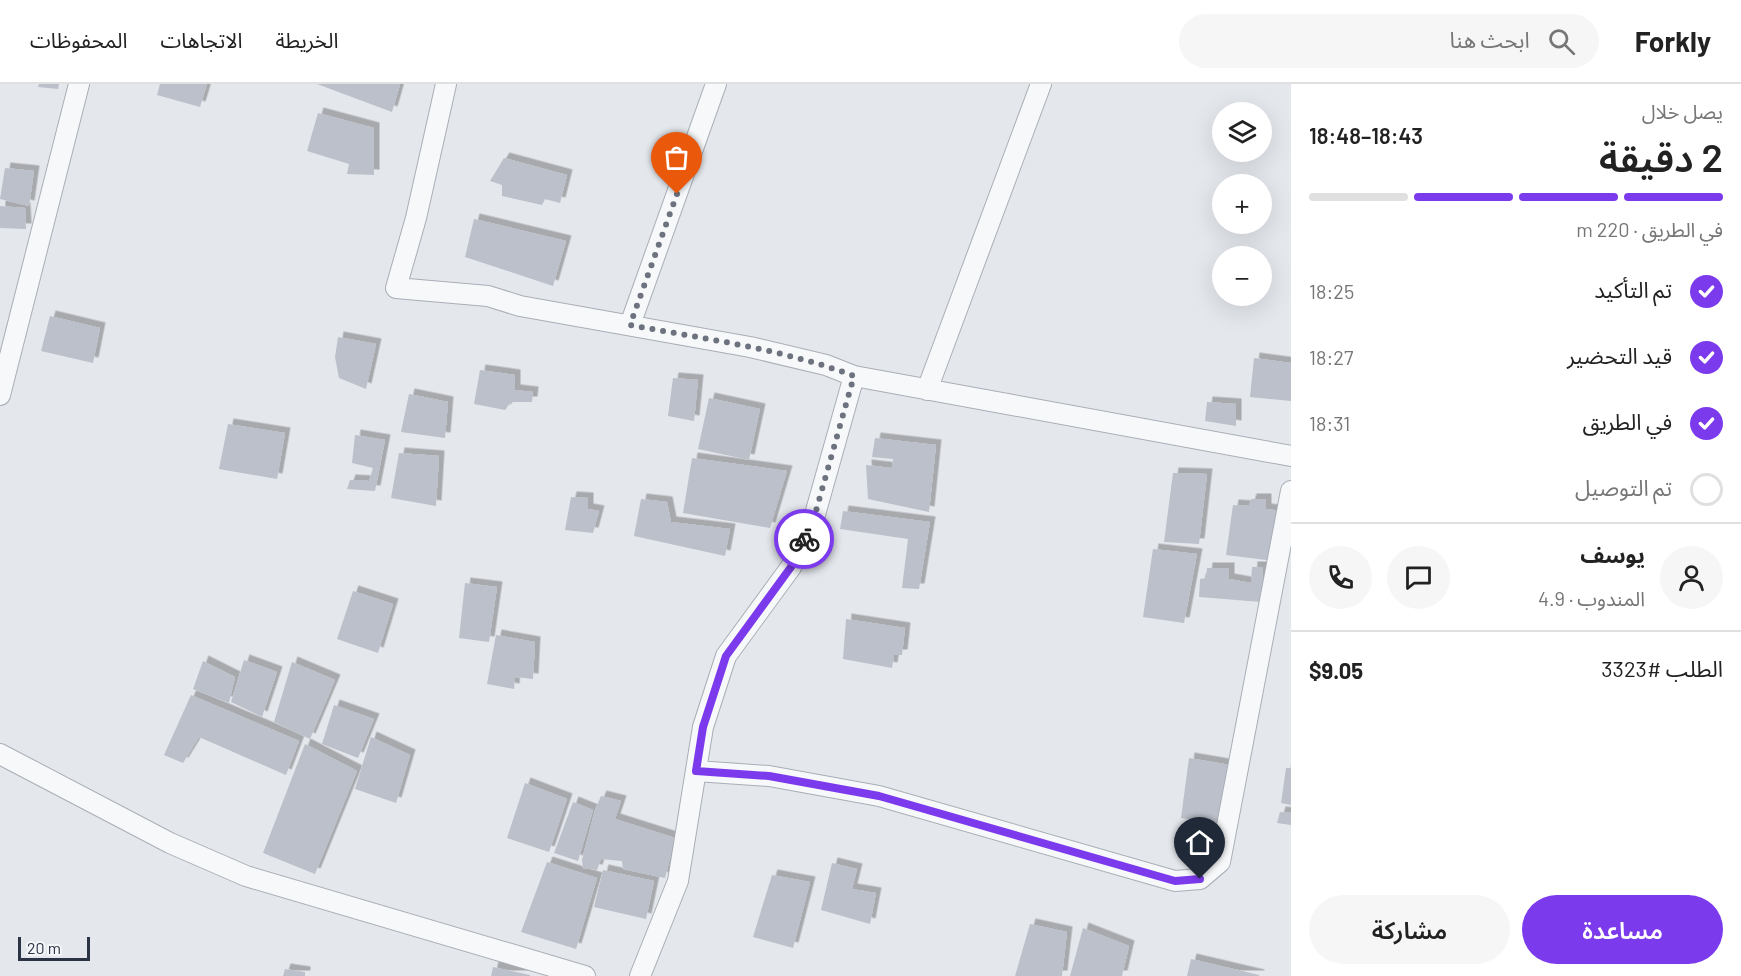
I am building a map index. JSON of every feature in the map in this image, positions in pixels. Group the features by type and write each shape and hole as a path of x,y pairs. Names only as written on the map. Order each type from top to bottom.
{"street":[{"path":"0,395 79,84"},
{"path":"446,84 416,218 396,288 488,296 520,306 750,347 826,365 854,376 1291,456"},
{"path":"630,325 716,84"},
{"path":"927,390 1041,84"},
{"path":"640,976 678,881 703,727 726,656 791,567 814,518 854,376"},
{"path":"696,771 769,776 879,796 1175,881 1200,879 1220,862 1291,491"},
{"path":"0,754 170,843 246,876 585,976"}],"building":[{"path":"39,84 59,84 58,89 38,87"},
{"path":"160,84 207,84 200,107 157,95"},
{"path":"317,84 400,84 392,112"},
{"path":"318,113 374,128 374,175 347,174 349,164 307,151"},
{"path":"504,158 567,175 560,203 545,199 542,205 502,196 502,185 490,181"},
{"path":"5,168 34,171 29,206 0,199"},
{"path":"0,206 25,208 26,229 0,228"},
{"path":"474,219 566,241 553,286 465,257"},
{"path":"50,316 100,328 93,363 41,351"},
{"path":"338,337 376,344 366,389 339,378 335,357"},
{"path":"1254,358 1291,363 1291,401 1250,397"},
{"path":"480,370 515,375 515,390 533,392 532,402 511,402 505,410 474,404"},
{"path":"673,378 698,380 694,421 668,416"},
{"path":"409,394 448,402 445,438 401,432"},
{"path":"709,398 760,409 749,460 698,449"},
{"path":"1207,402 1236,404 1236,426 1205,421"},
{"path":"228,424 285,433 277,479 219,469"},
{"path":"355,435 385,440 375,491 347,489 350,480 369,481 373,468 352,463"},
{"path":"875,438 936,445 929,512 868,499 866,465 892,468 893,459 872,457"},
{"path":"399,453 439,456 436,506 391,498"},
{"path":"692,458 787,471 770,528 683,513"},
{"path":"1173,473 1207,474 1199,544 1164,542"},
{"path":"571,497 588,498 588,509 599,511 593,533 565,530"},
{"path":"641,499 667,502 671,522 730,529 725,556 634,536"},
{"path":"1251,499 1266,499 1266,509 1281,511 1274,561 1226,555 1233,505 1249,506"},
{"path":"843,511 930,522 919,589 902,588 908,539 840,529"},
{"path":"1153,549 1197,554 1184,623 1143,617"},
{"path":"1252,567 1263,567 1261,602 1199,597 1200,579 1206,578 1207,568 1229,568 1229,579 1251,583"},
{"path":"465,583 497,587 489,642 459,638"},
{"path":"353,591 393,604 378,653 337,639"},
{"path":"846,619 905,628 902,655 894,655 892,668 843,659"},
{"path":"496,635 535,642 533,679 515,677 514,689 487,684"},
{"path":"244,660 277,672 262,717 231,702"},
{"path":"203,661 235,677 229,703 193,689"},
{"path":"292,662 335,680 310,739 274,722"},
{"path":"191,695 299,741 286,775 199,737 183,763 164,755"},
{"path":"334,705 374,719 358,758 322,744"},
{"path":"371,737 410,755 396,803 355,789"},
{"path":"305,744 357,771 315,874 263,853"},
{"path":"1189,758 1230,765 1223,824 1181,818"},
{"path":"1286,768 1291,768 1291,805 1281,803"},
{"path":"525,783 567,799 549,852 507,838"},
{"path":"601,796 621,801 615,819 675,838 665,878 623,869 622,861 601,859 597,870 583,868 582,860"},
{"path":"573,802 593,810 578,861 554,853"},
{"path":"1280,812 1291,813 1291,825 1277,823"},
{"path":"547,862 597,878 576,949 521,932"},
{"path":"832,863 857,869 852,889 876,893 870,924 821,910"},
{"path":"603,870 654,881 646,919 594,907"},
{"path":"772,875 810,882 793,948 753,937"},
{"path":"1030,924 1067,932 1062,976 1015,976"},
{"path":"1083,928 1129,946 1122,976 1070,976"},
{"path":"1191,959 1259,975 1259,976 1187,976"},
{"path":"493,967 530,975 530,976 491,976"},
{"path":"285,969 305,972 305,976 283,976"}],"way so far":[{"path":"677,194 630,325 750,347 826,365 854,376 814,518 804,539"}],"route":[{"path":"804,539 791,567 726,656 703,727 696,771 769,776 879,796 1175,881 1200,879"}]}
